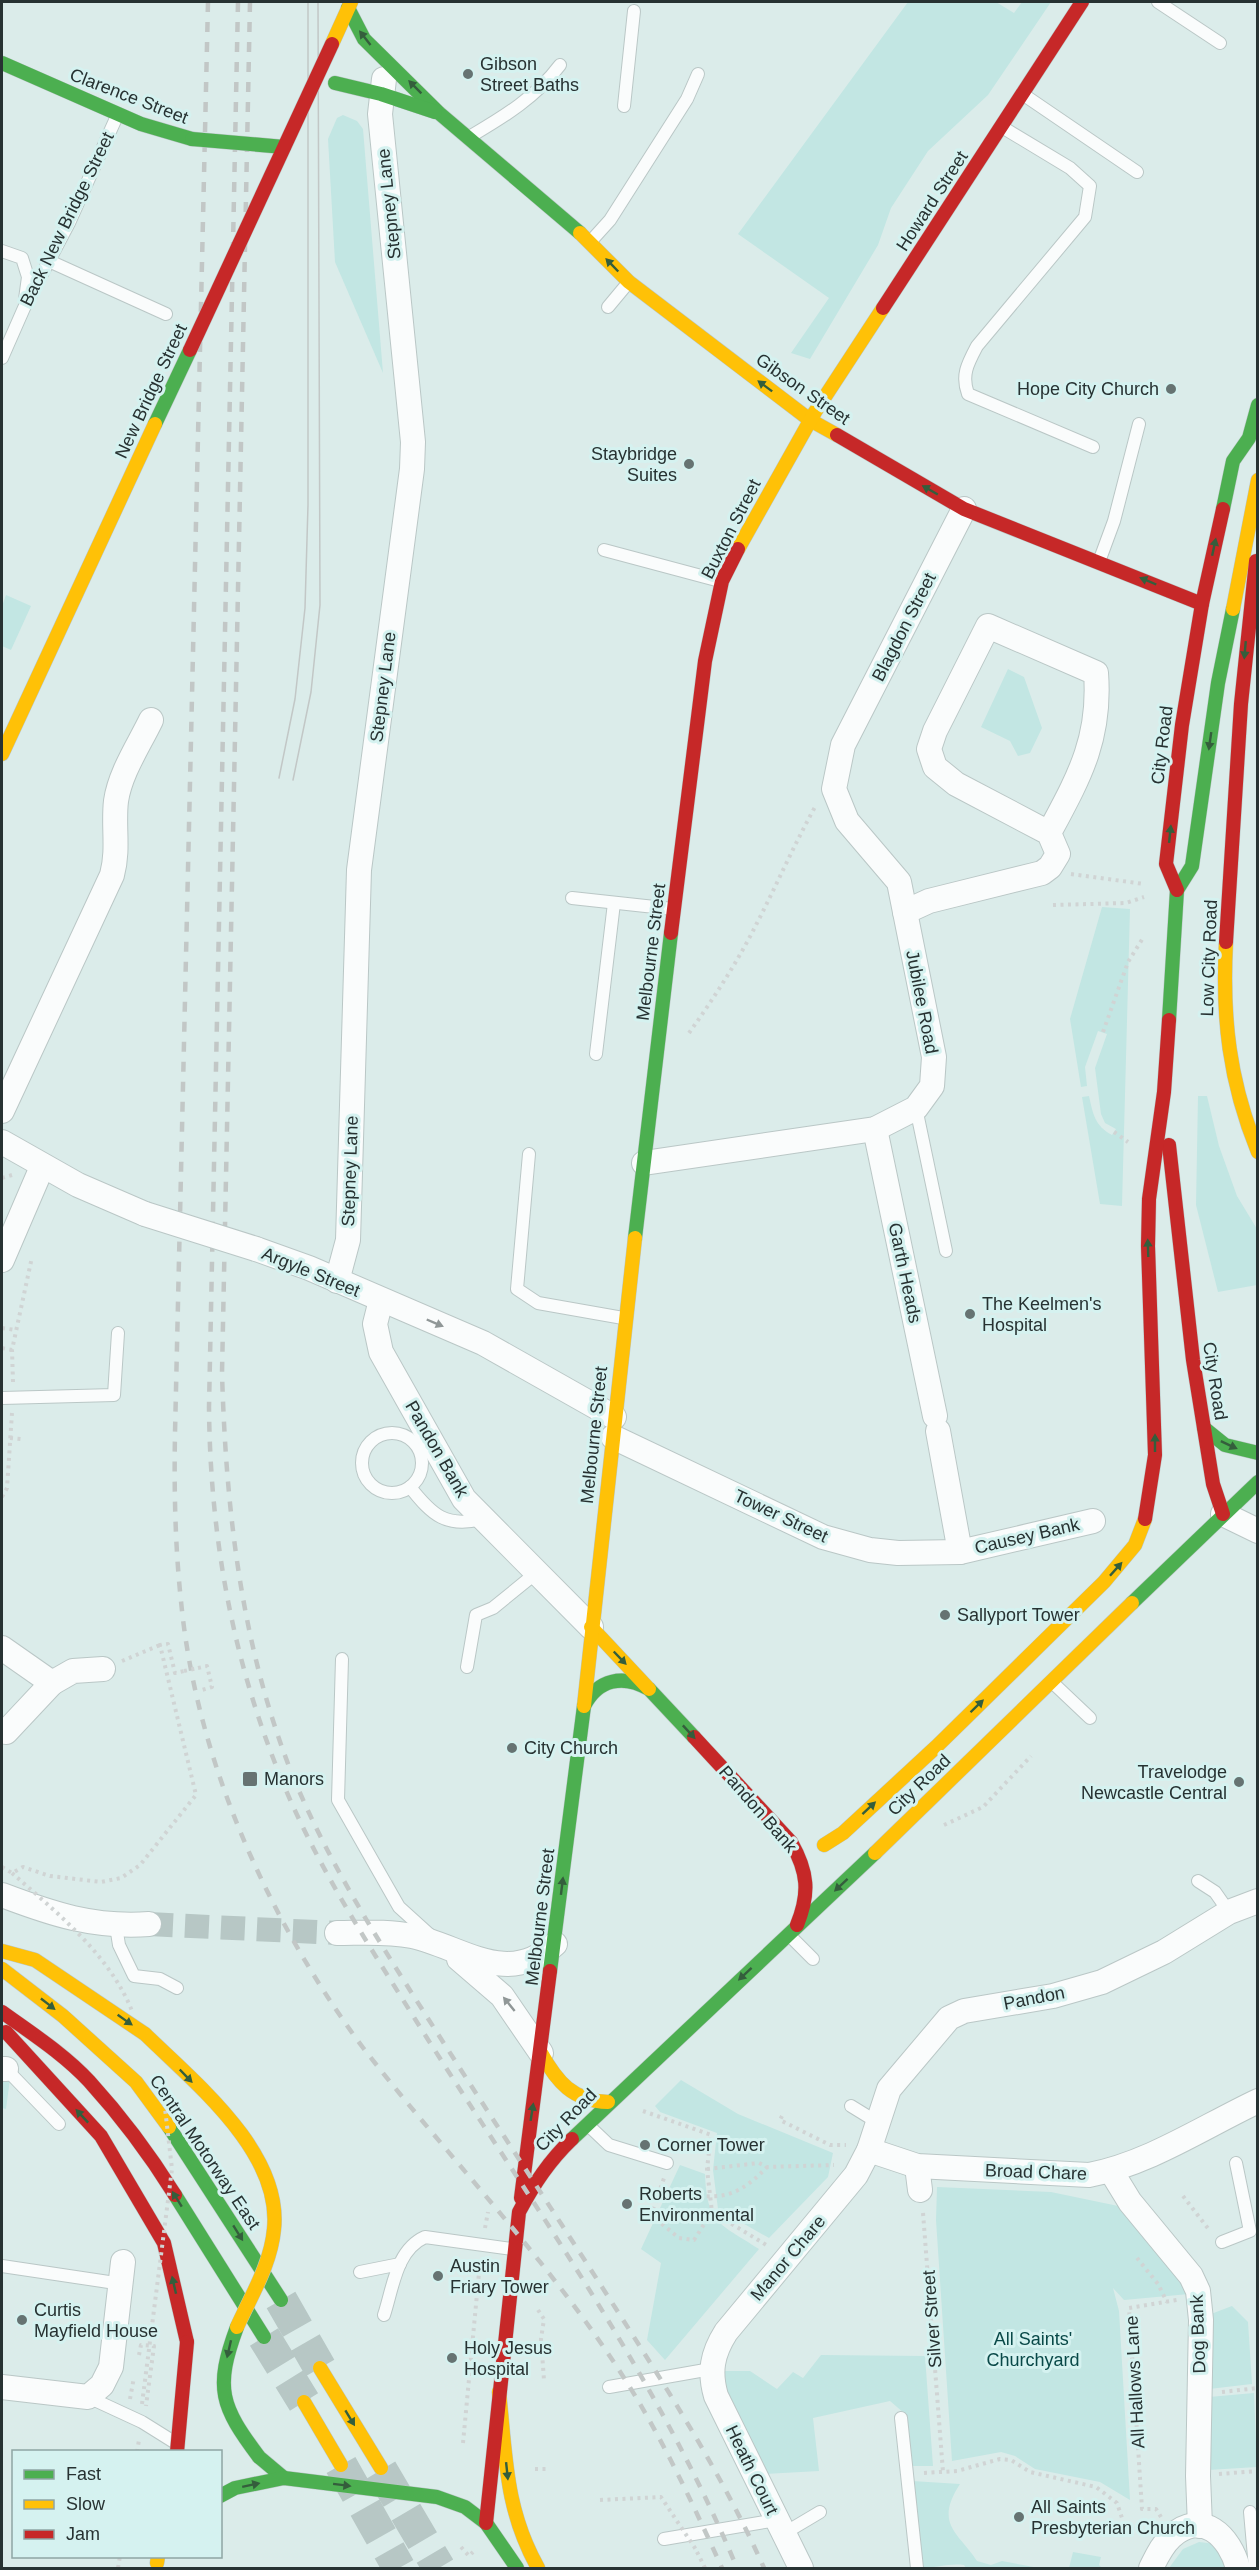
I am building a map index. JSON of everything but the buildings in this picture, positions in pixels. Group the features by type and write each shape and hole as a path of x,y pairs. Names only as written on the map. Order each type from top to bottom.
{"main road":[{"name":"Howard Street","path":"810,420 1082,2"},
{"name":"New Bridge Street","path":"2,754 350,5"},
{"name":"Gibson Street","path":"350,5 364,39 439,113 590,242 628,282 810,420 964,509 1202,604"},
{"name":"Clarence Street","path":"2,63 164,132 192,139 284,147"},
{"name":"Gibson Street","path":"312,88 335,83 381,94 439,113"},
{"name":"City Road","path":"824,1845 843,1833 936,1747 1088,1598 1121,1564 1142,1532 1150,1501 1155,1455 1148,1235 1149,1199 1164,1092 1177,890 1166,864 1182,725 1202,604 1233,461 1249,438 1257,405"},
{"name":"Buxton Street","path":"705,661 722,581 746,532 810,420"},
{"path":"1249,438 1257,456"},
{"path":"1254,518 1257,480"},
{"name":"City Road","path":"1177,890 1192,866 1218,683 1239,568 1254,518"},
{"name":"Low City Road","path":"1257,550 1246,633 1236,760 1223,1006 1225,1033 1238,1103 1257,1152"},
{"path":"1202,604 1221,590 1239,568"},
{"name":"City Road","path":"1202,604 1218,683"},
{"name":"Melbourne Street","path":"519,2212 584,1706 625,1319 705,661"},
{"name":"Low City Road","path":"1218,683 1236,760"},
{"name":"City Road","path":"486,2523 498,2392 519,2212 553,2157 608,2102 793,1930 1052,1683 1223,1514 1213,1484 1181,1273 1164,1092"},
{"path":"1204,1428 1225,1445 1257,1454"},
{"path":"1223,1514 1257,1482"},
{"path":"591,1627 649,1689"},
{"name":"Pandon Bank","path":"584,1706 592,1692 617,1679 638,1680 649,1689 791,1842 806,1866 808,1888 793,1930"},
{"path":"873,1838 898,1830"},
{"path":"791,1842 824,1845 855,1842"},
{"path":"2,1951 34,1960 146,2034 231,2123 260,2163 272,2192 276,2222 269,2260 231,2341 222,2385 227,2412 239,2436 284,2478"},
{"name":"Central Motorway East","path":"2,1969 63,2016 136,2082 193,2161 281,2300"},
{"path":"2,2012 50,2047 88,2080 158,2168 264,2337"},
{"path":"2,2027 101,2136 164,2243 187,2342 177,2450"},
{"path":"541,2053 557,2082 572,2095 591,2102 608,2102"},
{"path":"320,2368 381,2468"},
{"path":"498,2392 511,2504 524,2543 538,2568"},
{"path":"303,2402 341,2465"},
{"path":"476,2475 492,2457"},
{"path":"222,2495 235,2488 284,2478 437,2497 465,2507 486,2523 517,2568"},
{"path":"437,2497 458,2488"}],"street":[{"name":"Stepney Lane","path":"337,1281 348,1240 359,870 412,469 413,442 380,114 381,94 388,62"},
{"name":"Blagdon Street","path":"834,789 843,744 964,509"},
{"path":"905,912 929,901 1042,873 1050,867 1058,854 1050,833 947,778 935,767 929,749 934,731 988,626 1096,673 1099,706 1090,749 1050,833"},
{"path":"2,1111 109,883 117,856 116,801 121,781 151,720"},
{"name":"Jubilee Road","path":"645,1163 875,1129 915,1108 932,1086 934,1056 899,882 847,821 834,789"},
{"name":"Garth Heads","path":"875,1129 937,1424 960,1552"},
{"name":"Argyle Street","path":"2,1142 42,1167 145,1214 256,1249 309,1269 483,1343 614,1427"},
{"path":"2,1260 42,1167"},
{"name":"Pandon Bank","path":"381,1300 375,1324 381,1352 464,1499 591,1627"},
{"name":"Tower Street","path":"614,1427 823,1538 898,1553 960,1552"},
{"path":"1223,1514 1257,1531"},
{"name":"Causey Bank","path":"960,1552 1093,1521"},
{"path":"2,1648 52,1683"},
{"path":"6,1732 52,1683 73,1671 103,1669"},
{"path":"2,1895 74,1918 116,1926 149,1924"},
{"name":"Pandon","path":"860,2147 877,2122 888,2089 949,2018 964,2011 1053,1996 1102,1982 1164,1952 1229,1912 1257,1901"},
{"path":"337,1933 408,1935 443,1941 485,1962 502,1965 535,1959 555,1944"},
{"path":"443,1941 502,1996 541,2053"},
{"name":"Broad Chare","path":"856,2175 912,2165 1074,2176 1111,2171 1222,2128 1257,2101"},
{"name":"Broad Chare","path":"860,2147 912,2165"},
{"name":"Manor Chare","path":"711,2368 713,2356 726,2332 856,2175 860,2147"},
{"path":"912,2165 920,2190"},
{"name":"Dog Bank","path":"1111,2171 1130,2202 1197,2290 1200,2526"},
{"path":"2,2388 88,2397 102,2385 111,2367 122,2273"},
{"name":"Heath Court","path":"711,2368 716,2397 801,2568"},
{"path":"1151,2568 1171,2536 1182,2529 1200,2526 1213,2529 1225,2539 1234,2553 1238,2568"}],"lane":[{"path":"1158,2 1220,43"},
{"path":"624,106 634,10"},
{"path":"469,138 512,112 532,96 560,65"},
{"path":"590,242 610,220 687,99 698,74"},
{"path":"1023,95 1137,172"},
{"name":"Back New Bridge Street","path":"2,358 24,308 69,223 118,113"},
{"path":"1002,127 1070,168 1090,186 1089,204 1085,217 977,346 966,367 963,382 968,394 1093,447"},
{"path":"2,251 22,258 28,277 24,308"},
{"path":"49,261 166,314"},
{"path":"608,307 628,282"},
{"path":"1099,561 1114,521 1139,424"},
{"path":"604,550 722,581"},
{"path":"572,898 674,909"},
{"path":"596,1054 614,903"},
{"path":"915,1108 946,1251"},
{"path":"530,1154 517,1289 538,1303 625,1319"},
{"path":"2,1398 114,1395 118,1333"},
{"path":"385,1433 399,1433 416,1444 422,1455 422,1465 420,1475 410,1487 398,1493 382,1492 369,1483 362,1462 367,1446 375,1438 385,1433"},
{"path":"410,1487 425,1506 442,1518 463,1524 482,1519"},
{"path":"467,1667 476,1615 493,1608 536,1573"},
{"path":"342,1659 338,1800 399,1907 443,1941"},
{"path":"1052,1683 1090,1718"},
{"path":"1198,1881 1215,1892 1229,1912"},
{"path":"116,1926 119,1944 134,1976 160,1979 177,1988"},
{"path":"793,1930 813,1959"},
{"path":"4,2069 59,2124"},
{"path":"851,2106 877,2122"},
{"path":"586,2123 609,2145 667,2163"},
{"path":"1222,2242 1250,2230 1236,2163"},
{"path":"384,2315 406,2250 425,2237 514,2250"},
{"path":"360,2272 400,2264"},
{"path":"2,2266 122,2273"},
{"path":"609,2387 711,2368"},
{"path":"88,2397 142,2422 187,2450"},
{"path":"901,2418 917,2568"},
{"path":"1250,2511 1255,2568"},
{"path":"664,2539 780,2527 820,2512"}],"path":[{"path":"687,1037 720,988 752,932 791,850 816,805 834,789"},
{"path":"1076,876 1145,885"},
{"path":"1053,905 1126,903 1144,897"},
{"path":"1103,1032 1128,962 1143,938"},
{"path":"1114,1132 1131,1145"},
{"path":"13,1378 12,1350 15,1330 30,1267"},
{"path":"2,1328 15,1330"},
{"path":"2,1348 12,1350"},
{"path":"2,1497 7,1488 12,1420"},
{"path":"10,1438 21,1439"},
{"path":"103,1669 160,1645 168,1644 175,1673 207,1666 212,1687 202,1690"},
{"path":"134,2016 126,1995 76,1929 12,1873 23,1867 50,1876 101,1882 121,1878 140,1865 196,1795 160,1645"},
{"path":"936,1826 950,1825 983,1807 1031,1756"},
{"path":"138,2356 141,2344 154,2346 145,2404 172,2169 162,2086"},
{"path":"620,2091 644,2112 711,2135 707,2169 712,2212 694,2240 679,2238 651,2215 662,2191 667,2163"},
{"path":"782,2116 780,2120 830,2145 860,2147"},
{"path":"707,2169 759,2163 767,2167 831,2166"},
{"path":"662,2191 710,2197 734,2194 750,2186 767,2167"},
{"name":"Silver Street","path":"920,2190 930,2276 943,2472 966,2469 1000,2459 1011,2460 1030,2472 1096,2487 1117,2503 1122,2518"},
{"path":"1183,2196 1212,2235 1222,2242"},
{"path":"463,2447 481,2245 489,2208"},
{"path":"712,2212 787,2257"},
{"path":"1137,2258 1158,2284 1167,2302"},
{"name":"All Hallows Lane","path":"1156,2509 1142,2510 1129,2308 1167,2302 1197,2290"},
{"path":"532,2303 544,2319 541,2340 544,2380"},
{"path":"129,2402 136,2368"},
{"path":"1200,2394 1257,2388"},
{"path":"532,2469 546,2469"},
{"path":"1216,2474 1257,2471"},
{"path":"600,2500 661,2497 697,2551 705,2568"},
{"path":"461,2547 470,2556"}],"green space":[{"path":"908,2 996,2 1014,13 1022,2 1051,2 988,95 928,151 891,208 878,245 810,359 791,353 829,298 738,234"},
{"path":"343,115 357,121 363,129 383,373 335,262 328,139 337,118"},
{"path":"6,595 31,606 11,650 2,646 2,606"},
{"path":"1008,669 1024,677 1042,728 1030,753 1018,756 1010,741 981,727"},
{"path":"1102,907 1130,909 1122,1206 1100,1204 1082,1097 1089,1096 1098,1123 1112,1135 1116,1129 1105,1123 1101,1114 1095,1068 1107,1034 1098,1031 1085,1067 1087,1086 1081,1087 1070,1019"},
{"path":"1198,1096 1207,1096 1219,1146 1237,1196 1257,1229 1257,1285 1218,1292 1196,1205"},
{"path":"2,2078 10,2079 6,2109 2,2108"},
{"path":"681,2080 738,2114 833,2153 828,2177 769,2238 718,2209 713,2170 717,2133 660,2112 655,2106"},
{"path":"680,2165 705,2174 706,2191 712,2213 725,2227 759,2249 665,2360 647,2340 661,2263 641,2249"},
{"name":"All Saints' Churchyard","path":"937,2187 1051,2192 1123,2207 1173,2268 1189,2294 1124,2300 1113,2288 1119,2311 1130,2500 1100,2482 1035,2469 1015,2456 1001,2452 952,2461 936,2220"},
{"path":"1232,2306 1248,2322 1252,2384 1209,2389 1211,2314"},
{"path":"821,2355 925,2356 933,2466 912,2466 904,2413 890,2401 813,2418 819,2471 765,2474 718,2371 750,2371 777,2389 793,2372 803,2378"},
{"path":"1254,2393 1257,2467 1208,2470 1209,2397"},
{"path":"912,2481 960,2484 952,2498 949,2518 956,2534 977,2561 991,2565 1002,2561 1039,2568 966,2568 964,2565 948,2565 922,2568"},
{"path":"1199,2542 1216,2544 1231,2568 1169,2568 1183,2549"},
{"path":"1073,2552 1101,2557 1099,2565 1102,2568 1069,2568"}],"tunnel":[{"path":"149,1924 337,1933"},
{"path":"281,2300 320,2368"},
{"path":"264,2337 304,2402"},
{"path":"341,2465 399,2568"},
{"path":"381,2470 439,2568"}],"tram line":[{"path":"279,778 295,699 305,608 308,505 308,2"},
{"path":"293,780 311,692 320,605 318,2"}],"railway":[{"path":"208,2 175,1454 177,1559 189,1661 220,1779 242,1837 297,1948 329,2000 364,2049 528,2246 619,2370 661,2442 722,2568"},
{"path":"238,2 209,1407 213,1498 226,1588 235,1632 259,1720 289,1797 321,1863 395,1988 588,2287 629,2355 668,2424 737,2568"},
{"path":"250,2 222,1373 232,1526 248,1627 260,1676 292,1774 340,1873 416,2000 677,2406 732,2502 764,2568"}],"traffic: fast":[{"path":"348,8 364,39 439,113 580,233"},
{"path":"2,63 141,124 192,139"},
{"path":"335,83 381,94 435,112"},
{"path":"192,139 284,147"},
{"path":"155,424 190,350"},
{"path":"1223,509 1233,461 1249,438 1258,405"},
{"path":"1169,1020 1177,890 1192,866 1218,683 1233,609"},
{"path":"635,1238 671,933"},
{"path":"1204,1428 1225,1445 1258,1453"},
{"path":"1132,1603 1258,1482"},
{"path":"550,1971 584,1706 596,1690 604,1685 621,1681 639,1684 649,1689 694,1737"},
{"path":"572,2139 875,1853"},
{"path":"169,2127 281,2300"},
{"path":"175,2195 264,2337"},
{"path":"237,2327 225,2366 225,2396 236,2424 259,2457"},
{"path":"259,2457 284,2478"},
{"path":"222,2495 235,2488 284,2478 437,2497 465,2507 486,2523 517,2568"}],"traffic: slow":[{"path":"332,44 351,2"},
{"path":"580,233 629,282 810,420 837,435"},
{"path":"738,549 815,412 883,308"},
{"path":"2,754 155,424"},
{"path":"1233,609 1258,480"},
{"path":"1226,942 1225,997 1230,1049 1240,1100 1258,1152"},
{"path":"584,1706 635,1238"},
{"path":"824,1845 843,1833 936,1747 1104,1582 1135,1545 1145,1519"},
{"path":"875,1853 1132,1603"},
{"path":"591,1627 649,1689"},
{"path":"2,1951 35,1960 145,2034"},
{"path":"2,1969 63,2016 136,2082 169,2127"},
{"path":"145,2034 210,2097 231,2121 250,2146 264,2173 273,2201 274,2229 269,2255 260,2280 237,2327"},
{"path":"541,2053 553,2073 567,2088 585,2098 608,2102"},
{"path":"320,2368 381,2468"},
{"path":"499,2392 513,2504 527,2546 538,2568"},
{"path":"304,2402 341,2465"},
{"path":"157,2563 158,2558"}],"traffic: jam":[{"path":"883,308 1082,2"},
{"path":"190,350 332,44"},
{"path":"837,435 964,509 1202,604"},
{"path":"1177,890 1166,864 1182,725 1202,604 1223,509"},
{"path":"671,933 705,661 722,581 738,549"},
{"path":"1226,942 1241,704 1256,561"},
{"path":"1145,1519 1155,1455 1148,1246 1149,1199 1164,1092 1169,1020"},
{"path":"1169,1145 1193,1360 1213,1484 1223,1514"},
{"path":"694,1737 791,1842 801,1863 805,1883 804,1903 797,1925"},
{"path":"521,2198 550,1971"},
{"path":"2,2012 58,2053 89,2081 134,2136 175,2195"},
{"path":"6,2032 101,2136 164,2243 187,2342"},
{"path":"486,2523 519,2212 542,2173 572,2139"},
{"path":"177,2450 187,2342"}],"place":[{"name":"Gibson Street Baths","path":"468,74"},
{"name":"Hope City Church","path":"1171,389"},
{"name":"Staybridge Suites","path":"689,464"},
{"name":"The Keelmen's Hospital","path":"970,1314"},
{"name":"Sallyport Tower","path":"945,1615"},
{"name":"City Church","path":"512,1748"},
{"name":"Manors","path":"250,1779"},
{"name":"Travelodge Newcastle Central","path":"1239,1782"},
{"name":"Corner Tower","path":"645,2145"},
{"name":"Roberts Environmental","path":"627,2204"},
{"name":"Austin Friary Tower","path":"438,2276"},
{"name":"Curtis Mayfield House","path":"22,2320"},
{"name":"Holy Jesus Hospital","path":"452,2358"},
{"name":"All Saints Presbyterian Church","path":"1019,2517"}]}
